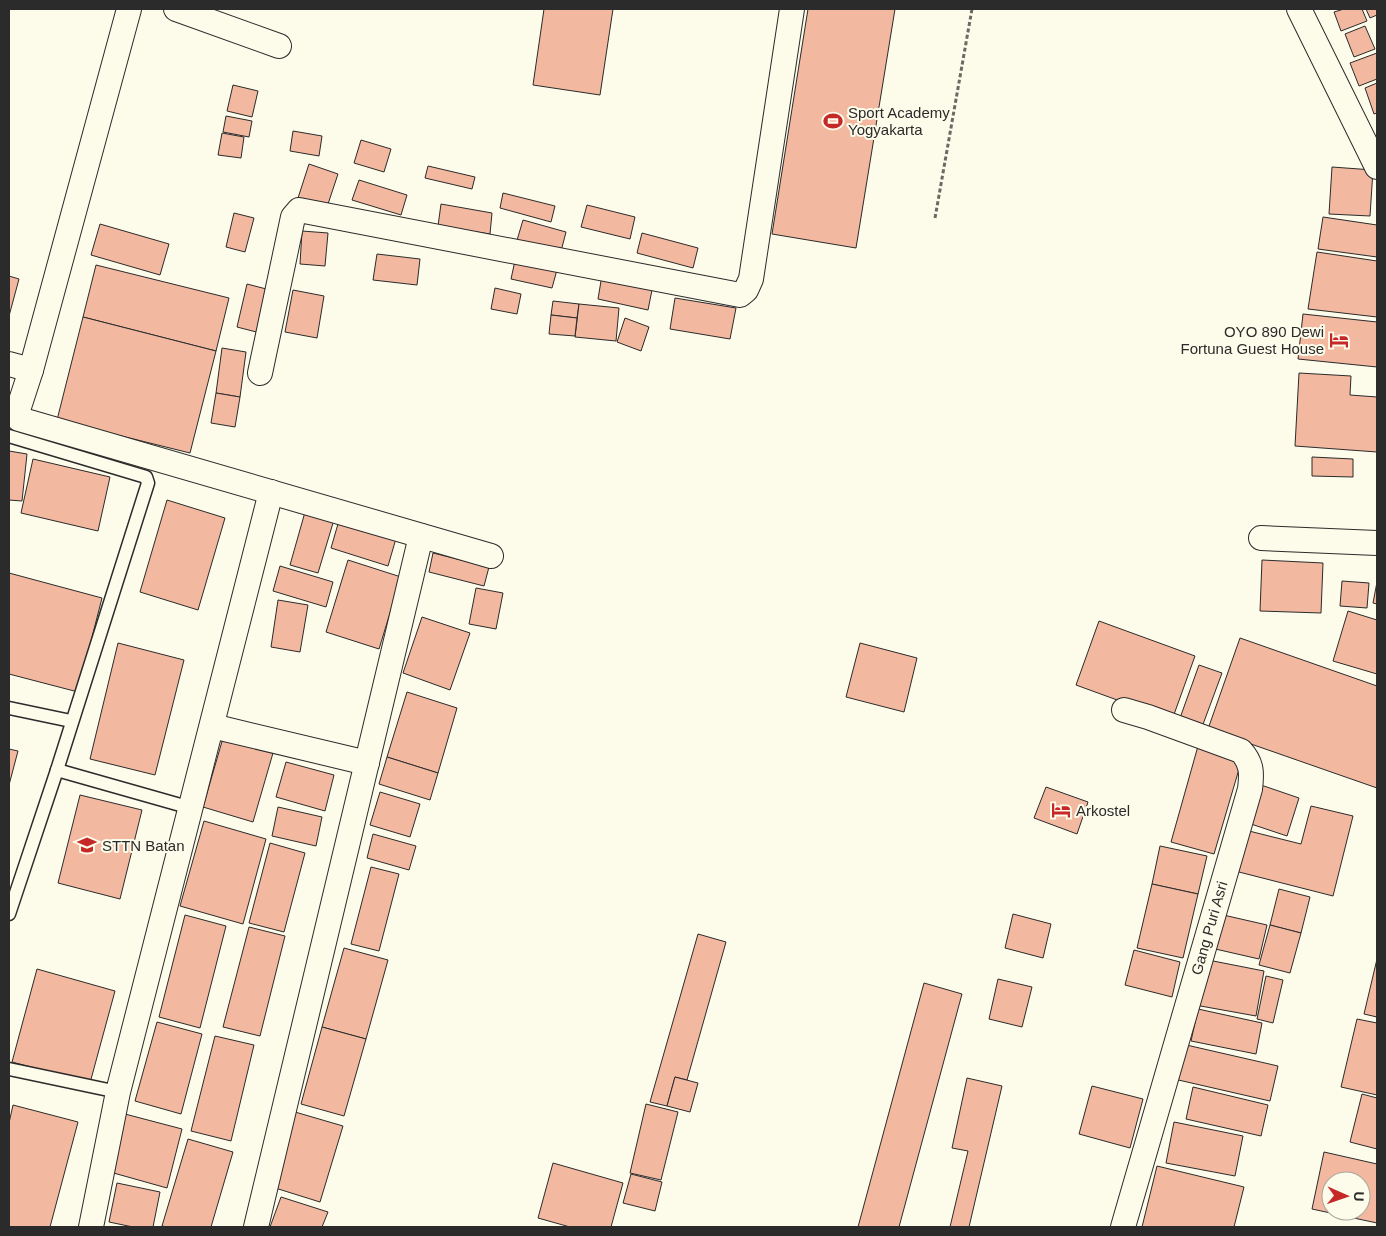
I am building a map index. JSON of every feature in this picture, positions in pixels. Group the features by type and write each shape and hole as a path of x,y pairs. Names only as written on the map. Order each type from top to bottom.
{"street":[{"path":"129,9 31,370 18,410 19,420 491,556"},
{"path":"176,9 279,46"},
{"path":"260,373 293,217 299,210 740,295 746,290 751,279 792,9"},
{"path":"1299,9 1377,167"},
{"path":"9,364 31,370"},
{"path":"91,1227 118,1092 272,492"},
{"path":"256,1227 421,536"},
{"path":"1260,538 1377,543"},
{"name":"Gang Puri Asri","path":"1123,1227 1252,776 1249,759 1242,751 1158,720 1124,710"},
{"path":"212,726 366,764"}],"lane":[{"path":"9,436 146,477 148,480 57,770 10,905"},
{"path":"9,708 71,721"},
{"path":"57,770 191,808"},
{"path":"9,1069 118,1092"}],"path":[{"path":"935,218 972,9"}],"building":[{"path":"544,9 613,9 600,95 533,85"},
{"name":"Sport Academy Yogyakarta","path":"808,9 895,9 856,248 772,234"},
{"path":"1344,9 1362,9 1367,21 1341,31 1334,12"},
{"path":"1366,9 1377,9 1377,15 1370,18"},
{"path":"1365,26 1375,49 1354,57 1345,34"},
{"path":"1377,53 1377,79 1359,86 1350,63"},
{"path":"1377,83 1377,113 1374,114 1365,88"},
{"path":"233,85 258,91 252,117 227,111"},
{"path":"226,116 252,121 249,137 223,132"},
{"path":"293,131 322,136 319,156 290,151"},
{"path":"222,133 244,137 241,158 218,155"},
{"path":"361,140 391,149 384,172 354,163"},
{"path":"309,164 338,174 327,207 298,198"},
{"path":"428,166 475,177 472,189 425,178"},
{"path":"1332,167 1373,170 1370,216 1329,214"},
{"path":"359,180 407,195 401,215 352,200"},
{"path":"503,193 555,206 551,222 500,208"},
{"path":"441,204 492,213 490,234 438,226"},
{"path":"587,205 635,217 630,239 581,227"},
{"path":"234,213 254,218 245,252 226,247"},
{"path":"1323,217 1377,225 1377,257 1318,249"},
{"path":"523,220 566,232 559,259 515,247"},
{"path":"100,224 169,244 160,275 91,255"},
{"path":"302,231 328,233 325,266 300,264"},
{"path":"642,233 698,248 693,268 637,253"},
{"path":"1317,252 1377,261 1377,317 1308,309"},
{"path":"377,254 420,259 417,285 373,280"},
{"path":"516,256 558,266 552,288 511,279"},
{"path":"96,265 229,298 216,351 83,317"},
{"path":"602,275 653,285 648,310 598,299"},
{"path":"9,276 19,279 9,316"},
{"path":"247,284 274,291 264,334 237,327"},
{"path":"495,288 521,294 517,314 491,309"},
{"path":"293,290 324,296 317,338 285,332"},
{"path":"675,298 736,308 730,339 670,329"},
{"path":"553,301 579,304 577,318 551,315"},
{"path":"579,304 619,308 616,341 575,337"},
{"name":"OYO 890 Dewi Fortuna Guest House","path":"1303,314 1377,322 1377,367 1298,359"},
{"path":"551,315 577,318 575,336 549,334"},
{"path":"83,317 216,351 190,453 57,420"},
{"path":"625,318 649,327 641,351 617,342"},
{"path":"222,348 246,352 240,397 216,393"},
{"path":"1299,373 1351,376 1350,395 1377,397 1377,452 1295,446"},
{"path":"216,393 240,397 235,427 211,423"},
{"path":"9,451 27,454 22,501 9,500"},
{"path":"1312,457 1353,459 1353,477 1312,476"},
{"path":"33,459 110,477 98,531 21,513"},
{"path":"167,500 225,518 198,610 140,592"},
{"path":"307,505 336,513 318,573 290,565"},
{"path":"340,517 397,535 388,566 331,548"},
{"path":"433,553 489,567 484,586 429,572"},
{"path":"348,560 401,577 379,649 326,632"},
{"path":"1262,560 1323,563 1321,613 1260,611"},
{"path":"280,566 333,582 326,607 273,591"},
{"path":"9,573 102,598 78,692 9,674"},
{"path":"1342,581 1369,583 1367,608 1340,606"},
{"path":"1377,582 1377,604 1373,603"},
{"path":"476,588 503,593 496,629 469,624"},
{"path":"278,600 308,605 300,652 271,647"},
{"path":"1348,611 1377,620 1377,674 1333,661"},
{"path":"422,617 470,633 450,690 403,673"},
{"path":"1099,621 1195,656 1172,720 1076,685"},
{"path":"1240,638 1377,686 1377,788 1208,729"},
{"path":"118,643 184,660 155,775 90,759"},
{"path":"860,643 917,658 904,712 846,697"},
{"path":"1199,665 1222,673 1202,727 1180,718"},
{"path":"407,692 457,708 438,773 387,757"},
{"path":"223,738 273,753 253,822 203,807"},
{"path":"1198,746 1242,759 1214,854 1171,842"},
{"path":"9,749 18,751 9,785"},
{"path":"387,757 438,773 430,800 379,784"},
{"path":"286,762 334,775 325,811 276,797"},
{"path":"1258,784 1299,798 1287,836 1245,822"},
{"name":"Arkostel","path":"1046,787 1088,802 1077,834 1034,818"},
{"path":"380,792 420,804 410,837 370,825"},
{"path":"80,795 142,810 120,899 58,883"},
{"path":"1311,806 1353,816 1333,896 1235,871 1245,830 1301,844"},
{"path":"278,807 322,817 316,846 272,836"},
{"path":"204,821 266,839 243,924 180,906"},
{"path":"373,834 416,846 409,870 367,858"},
{"path":"270,843 305,853 284,932 249,923"},
{"path":"1160,846 1207,856 1198,894 1152,884"},
{"path":"371,867 399,874 379,951 351,944"},
{"path":"1152,884 1198,894 1183,958 1137,948"},
{"path":"1279,889 1310,897 1301,933 1270,925"},
{"path":"1013,914 1051,924 1043,958 1005,948"},
{"path":"1219,914 1267,925 1259,959 1211,948"},
{"path":"185,915 226,926 200,1028 159,1017"},
{"path":"1270,925 1301,933 1290,973 1259,965"},
{"path":"249,927 285,936 260,1036 223,1027"},
{"path":"698,934 726,942 687,1080 675,1077 667,1106 650,1102"},
{"path":"344,948 388,960 366,1039 322,1027"},
{"path":"1134,950 1180,962 1172,997 1125,985"},
{"path":"1203,959 1264,971 1256,1016 1195,1005"},
{"path":"1377,959 1377,1017 1364,1014"},
{"path":"37,969 115,991 90,1083 12,1062"},
{"path":"1266,976 1283,980 1273,1023 1257,1019"},
{"path":"998,979 1032,987 1022,1027 989,1019"},
{"path":"924,983 962,994 899,1227 858,1227"},
{"path":"1198,1009 1262,1023 1256,1054 1191,1041"},
{"path":"1357,1019 1377,1023 1377,1095 1341,1087"},
{"path":"157,1022 202,1034 181,1114 135,1101"},
{"path":"322,1027 366,1039 344,1116 301,1104"},
{"path":"215,1036 254,1045 231,1141 191,1131"},
{"path":"1182,1044 1278,1066 1270,1101 1174,1079"},
{"path":"675,1077 698,1083 690,1112 667,1106"},
{"path":"967,1078 1002,1086 969,1227 950,1227 968,1151 952,1148"},
{"path":"1092,1086 1143,1099 1130,1148 1079,1134"},
{"path":"1193,1087 1268,1105 1261,1136 1186,1119"},
{"path":"1362,1094 1377,1098 1377,1149 1350,1142"},
{"path":"646,1104 678,1112 661,1180 630,1173"},
{"path":"13,1105 78,1122 50,1227 9,1227 9,1123"},
{"path":"295,1112 343,1126 320,1202 272,1187"},
{"path":"125,1114 182,1129 167,1188 110,1172"},
{"path":"1174,1122 1243,1136 1235,1176 1166,1163"},
{"path":"188,1139 233,1152 211,1227 162,1226"},
{"path":"1324,1152 1377,1164 1377,1223 1368,1221 1371,1221 1371,1171 1321,1171 1321,1211 1312,1209"},
{"path":"553,1163 623,1183 611,1227 570,1227 538,1218"},
{"path":"1157,1166 1244,1187 1234,1227 1142,1227"},
{"path":"631,1174 662,1182 655,1211 623,1203"},
{"path":"117,1183 160,1192 153,1227 133,1227 109,1222"},
{"path":"281,1197 328,1212 322,1227 270,1227"}],"place":[{"name":"Sport Academy Yogyakarta","path":"833,121"},
{"name":"OYO 890 Dewi Fortuna Guest House","path":"1339,340"},
{"name":"Arkostel","path":"1061,810"},
{"name":"STTN Batan","path":"87,845"}]}
